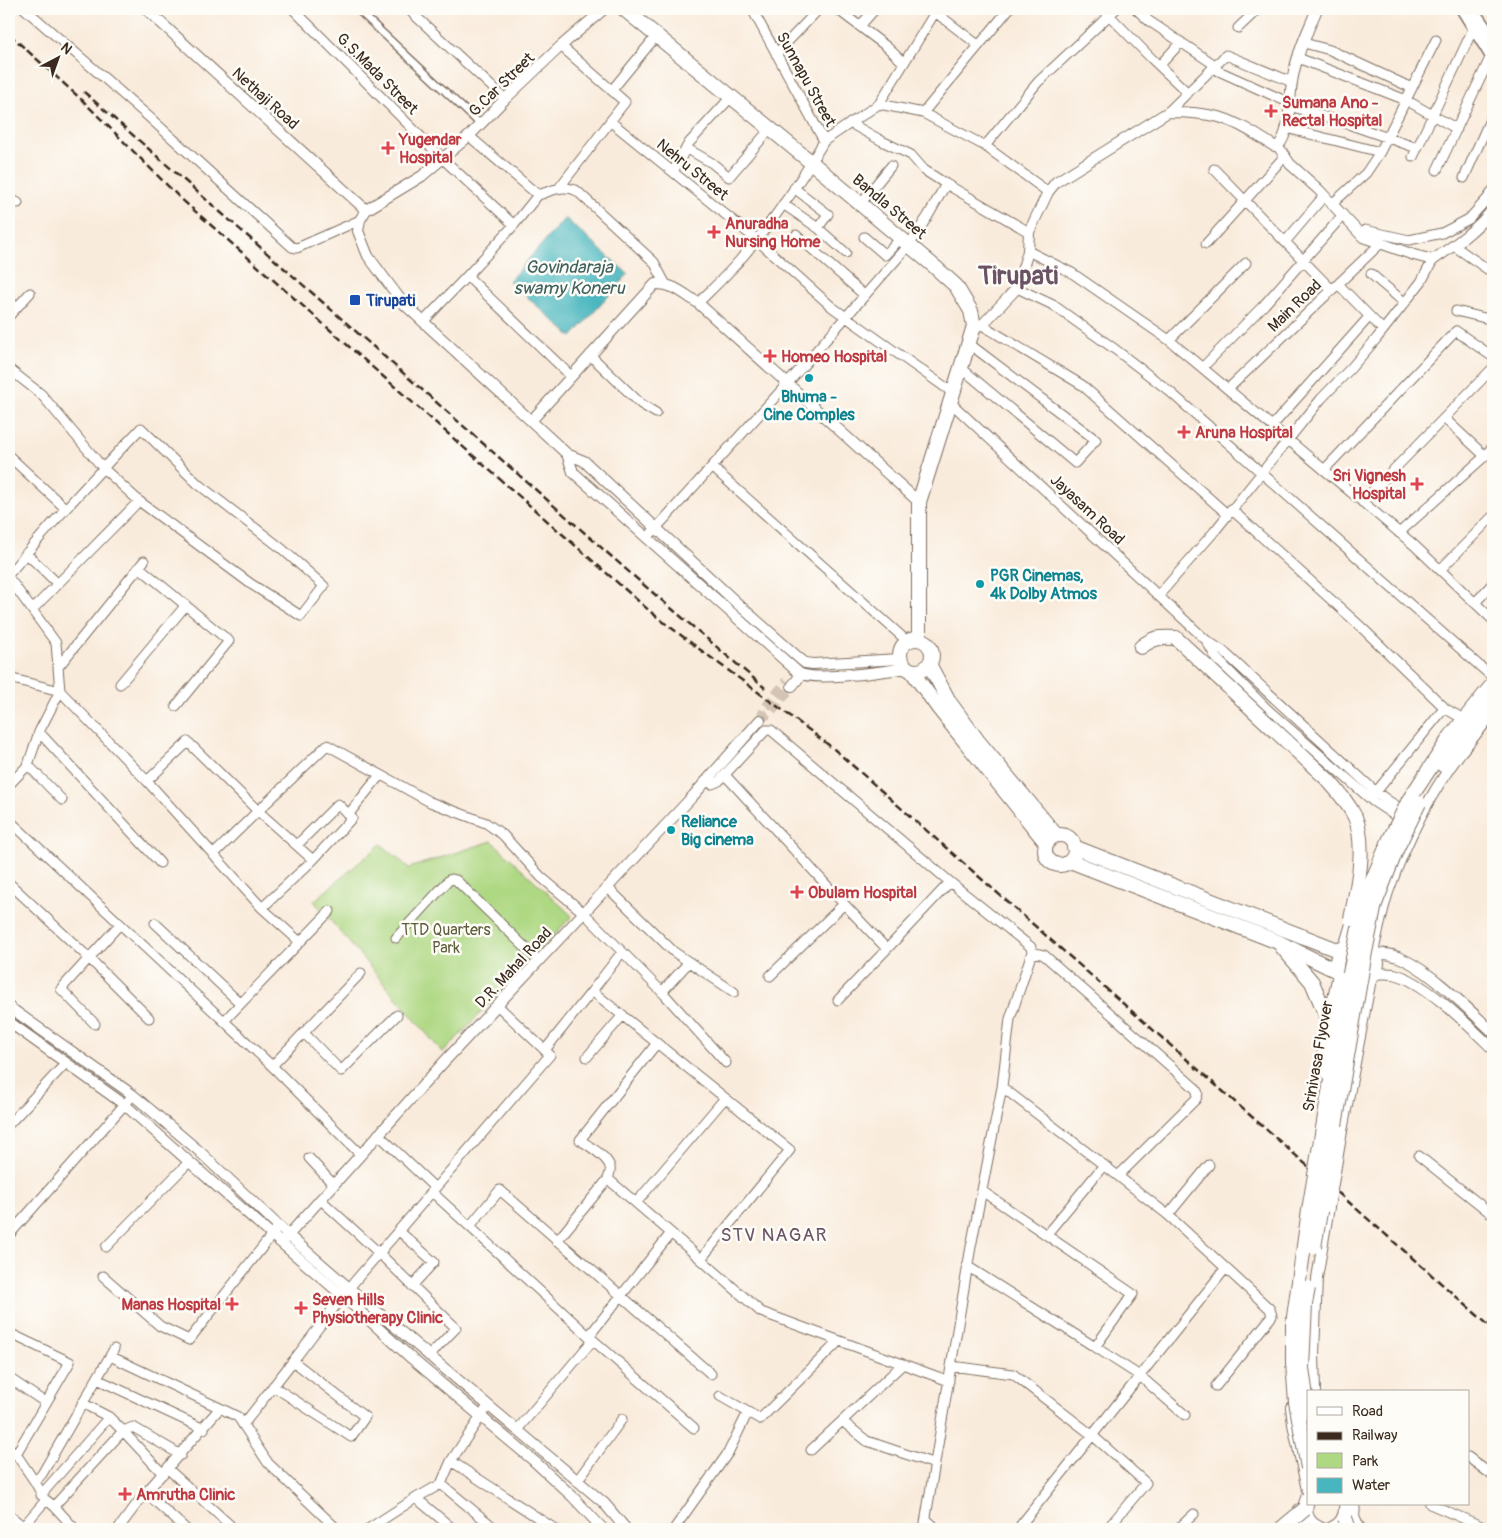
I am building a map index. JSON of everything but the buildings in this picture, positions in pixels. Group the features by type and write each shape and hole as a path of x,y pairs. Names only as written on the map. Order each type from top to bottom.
{"main road":[{"name":"Bandla Street","path":"624,9 812,163 956,286 978,325"},
{"path":"1471,9 1474,27 1492,57"},
{"path":"1471,9 1493,39"},
{"path":"913,640 919,502 968,343 978,325"},
{"path":"1141,647 1150,640 1159,637 1176,638 1327,779 1346,801 1355,818 1360,840 1361,861 1322,1065 1331,1078"},
{"path":"906,666 915,671 923,670 929,664 932,657 931,649 926,642 913,640 901,647 906,666 939,709 1051,839"},
{"path":"929,664 950,703 1051,839"},
{"path":"1464,711 1493,678"},
{"name":"Srinivasa Flyover","path":"1307,1462 1296,1402 1293,1363 1294,1324 1309,1210 1357,931 1365,898 1409,800 1451,736 1493,678"},
{"name":"Srinivasa Flyover","path":"1307,1404 1302,1368 1306,1304 1319,1214 1364,952 1375,904 1397,848 1419,803 1444,763 1493,700"},
{"path":"1067,838 1072,842 1072,854 1064,864 1053,863 1046,855 1051,839 1067,838"},
{"path":"1072,854 1342,949"},
{"path":"1072,854 1278,942 1339,974 1346,982 1359,984 1373,976 1377,967 1374,953 1366,945 1357,943 1342,949 1335,962 1339,974"},
{"path":"1278,942 1312,982 1332,1029"},
{"path":"1305,1499 1306,1518 1311,1529"},
{"path":"1281,1529 1305,1499"},
{"path":"1332,1529 1348,1519"}],"street":[{"path":"25,9 292,247 297,248 360,220"},
{"name":"Nethaji Road","path":"146,9 366,210"},
{"name":"G.S.Mada Street","path":"293,9 442,158 514,224"},
{"path":"357,9 480,124"},
{"path":"408,9 505,99"},
{"name":"G.Car Street","path":"366,210 422,176 469,136 505,99 604,9"},
{"name":"Sunnapu Street","path":"698,303 738,263 757,240 812,163 824,141 752,9"},
{"path":"776,54 818,9"},
{"path":"837,9 887,47 904,63"},
{"path":"860,26 875,9"},
{"path":"923,113 1009,9"},
{"path":"985,146 1038,82 1105,12 1116,9"},
{"path":"1136,9 1149,21 1214,67 1290,105 1417,148"},
{"path":"1238,28 1258,9"},
{"path":"1278,146 1282,142 1286,128 1292,82 1298,58 1317,9"},
{"path":"824,141 879,104 936,10 978,46"},
{"path":"1105,12 1188,92"},
{"path":"1413,157 1474,27"},
{"path":"612,90 657,35"},
{"path":"1332,204 1366,173 1380,152 1436,40"},
{"path":"1160,65 1181,42"},
{"path":"1304,42 1330,50 1412,88"},
{"path":"559,188 625,102 562,46"},
{"path":"1292,82 1226,55 1168,112 1056,182 1048,192 1029,232 1028,251 1017,288 978,325 1082,384 1359,625 1446,709 1464,711 1422,769 1397,812 1378,850 1359,897 1342,949"},
{"path":"1437,170 1492,57"},
{"path":"1298,58 1406,100 1457,129"},
{"path":"673,172 689,143 730,96"},
{"path":"879,104 923,113 985,146 1048,192"},
{"path":"1168,112 1189,112 1218,117 1235,123 1274,146 1278,146 1290,164 1363,237 1433,260"},
{"path":"1464,178 1493,113"},
{"name":"Nehru Street","path":"610,121 757,240 832,307 845,316"},
{"path":"850,123 912,155 924,170 1029,232"},
{"path":"1286,128 1380,152"},
{"path":"686,148 712,163 729,177 770,129"},
{"path":"469,136 538,195"},
{"path":"1206,244 1284,156"},
{"path":"860,204 891,166"},
{"path":"1214,169 1302,261 1335,287 1383,330"},
{"path":"647,538 788,383 864,295 905,241 928,216 946,184"},
{"path":"423,322 467,276 538,195 559,188 570,187 577,191 654,262 665,283 698,303 919,502"},
{"path":"794,188 828,214 818,228"},
{"path":"1365,230 1409,240 1442,232 1469,219 1493,190"},
{"path":"1285,242 1324,196"},
{"path":"9,198 18,203"},
{"path":"783,204 818,228 846,253"},
{"path":"1159,594 1214,532 1321,399 1351,368 1383,330 1421,282 1433,260 1454,246 1487,216 1493,208"},
{"path":"366,210 360,220 358,231 368,256 402,303 567,454 584,460 739,605 806,663 906,666"},
{"path":"1203,367 1264,305 1343,215"},
{"path":"796,235 864,295"},
{"path":"864,237 885,255 905,241"},
{"name":"Main Road","path":"1228,389 1381,243"},
{"path":"1454,246 1493,274"},
{"path":"1028,251 1072,273 1169,340 1399,533 1493,620"},
{"path":"1169,340 1246,262"},
{"path":"1371,274 1405,303"},
{"path":"467,276 571,376"},
{"path":"531,421 655,284 665,283"},
{"path":"1017,288 1053,305 1168,390 1493,678"},
{"path":"9,316 30,293"},
{"path":"1456,311 1493,320"},
{"name":"Jayasam Road","path":"845,316 951,397 1206,640 1224,651 1397,812"},
{"path":"1272,426 1369,317"},
{"path":"1324,470 1456,330 1493,357"},
{"path":"960,367 1075,463 1096,440 968,343"},
{"path":"590,355 641,404 656,413"},
{"path":"1362,502 1493,368"},
{"path":"9,369 41,394 103,468 139,501 251,584 301,616 324,586 281,548 198,484 141,428 103,468 65,508 9,574"},
{"path":"1399,533 1490,452 1444,418"},
{"path":"567,454 573,472 799,673 815,676 843,675 906,666"},
{"path":"9,456 65,508"},
{"path":"712,467 913,640"},
{"path":"32,610 139,501"},
{"path":"1440,570 1493,516"},
{"path":"26,554 58,584"},
{"path":"59,666 142,564 186,606 229,641 176,706"},
{"path":"9,578 56,643 60,691 39,732 28,764 9,785"},
{"path":"1475,603 1493,583"},
{"path":"120,684 186,606"},
{"name":"Jayasam Road","path":"1206,640 1217,659 1268,710 1374,802 1418,823"},
{"path":"790,684 799,673"},
{"path":"9,678 60,691 147,781 262,908 300,942"},
{"path":"1376,792 1442,711 1446,709"},
{"path":"1493,714 1460,754 1418,823 1399,863 1388,894 1374,953 1396,956 1412,964 1493,1032"},
{"name":"D.R. Mahal Road","path":"282,1244 378,1134 608,888 760,720"},
{"path":"706,781 712,784 719,781 766,730 771,730 950,882 1029,945 1032,952 1010,1019 1002,1088 967,1266 924,1529"},
{"path":"39,732 160,863"},
{"path":"147,781 188,742 258,811 313,860"},
{"path":"213,855 326,745 430,802 486,823 503,835 548,884 584,913 662,992 726,1063"},
{"path":"28,764 62,800"},
{"path":"348,814 380,775"},
{"path":"725,775 885,946 886,950"},
{"path":"262,908 313,860 352,818 338,804 296,845"},
{"path":"9,820 272,1066 360,1154"},
{"path":"396,938 448,880 452,879 456,880 539,961"},
{"path":"838,1000 950,882"},
{"path":"9,883 89,958 149,1018"},
{"path":"608,888 674,952 734,992"},
{"path":"770,976 844,904"},
{"path":"224,1021 330,911"},
{"path":"155,923 240,1003"},
{"path":"95,1024 61,989 120,924"},
{"path":"545,1050 622,952"},
{"path":"1032,952 1044,955 1195,1088 1198,1093 1196,1099 1118,1176"},
{"path":"662,992 689,962"},
{"path":"272,1066 360,973"},
{"path":"1272,1529 1305,1499 1293,1424 1288,1369 1288,1319 1339,974"},
{"path":"1316,1390 1314,1354 1317,1278 1342,1131 1373,976 1395,974 1422,986 1493,1049"},
{"path":"592,991 790,1150 701,1259"},
{"path":"243,1425 346,1292 550,1055 497,1005"},
{"path":"9,1007 133,1095 199,1151 279,1226 411,1358 534,1461 572,1496 602,1529"},
{"path":"304,1033 341,1071 397,1015"},
{"path":"587,1057 623,1015"},
{"path":"9,1022 125,1104 282,1244 430,1356 577,1480 604,1503 626,1529"},
{"path":"558,1241 608,1179 610,1167 605,1160 594,1148 580,1140 657,1043"},
{"path":"9,1124 66,1063"},
{"path":"1002,1088 1168,1216 1270,1309 1272,1316 1216,1386"},
{"path":"9,1235 133,1095"},
{"path":"636,1203 725,1098"},
{"path":"378,1134 470,1226 591,1338 694,1428"},
{"path":"1419,1156 1493,1215"},
{"path":"308,1158 333,1184"},
{"path":"106,1247 189,1162"},
{"path":"1046,1235 1104,1165"},
{"path":"1168,1216 1209,1165"},
{"path":"608,1179 761,1312 948,1381"},
{"path":"470,1226 500,1190 711,1374"},
{"path":"982,1191 1133,1294 1095,1347"},
{"path":"320,1199 456,1328 430,1356"},
{"path":"102,1276 160,1326 189,1340 279,1226"},
{"path":"399,1231 434,1262 412,1286"},
{"path":"517,1430 591,1338 620,1295 671,1233"},
{"path":"967,1266 1140,1376 1185,1415"},
{"path":"1020,1529 1020,1526 1225,1269"},
{"path":"9,1333 70,1362 46,1403 12,1451 36,1482 44,1498 75,1529"},
{"path":"720,1396 760,1419 839,1341"},
{"path":"36,1482 112,1352 238,1417 268,1463 337,1529"},
{"path":"273,1386 351,1437 366,1417 293,1361"},
{"path":"811,1450 903,1364"},
{"path":"951,1366 1013,1374 1092,1435 1146,1483 1106,1529"},
{"path":"9,1378 46,1403"},
{"path":"97,1379 204,1429"},
{"path":"82,1402 108,1417 166,1471 230,1525"},
{"path":"368,1529 441,1484 451,1461 488,1406"},
{"path":"118,1529 146,1493 204,1429 220,1408"},
{"path":"674,1529 728,1453 748,1412"},
{"path":"9,1515 22,1528 108,1417"},
{"path":"577,1480 622,1419"},
{"path":"842,1421 867,1441 935,1464"},
{"path":"54,1506 123,1431 133,1427 180,1455"},
{"path":"1470,1459 1493,1476"},
{"path":"451,1461 555,1529"},
{"path":"441,1484 492,1526"},
{"path":"146,1493 186,1529"},
{"path":"416,1498 453,1529"},
{"path":"1353,1506 1348,1519 1360,1529"},
{"path":"1435,1506 1488,1529"},
{"path":"1178,1529 1194,1514"},
{"path":"926,1519 937,1529"}],"green space":[{"name":"TTD Quarters Park","path":"492,841 572,916 443,1053 314,901 381,844 409,868"}],"water":[{"name":"Govindaraja swamy Koneru","path":"565,218 628,274 572,337 509,281"}],"tunnel":[{"path":"760,720 766,707 787,681"},
{"path":"760,719 772,711 792,686"}],"railway":[{"path":"9,34 82,100 179,197 652,613 835,750 1493,1329"},
{"path":"84,92 645,586 765,688"}],"place":[{"name":"Sumana Ano - Rectal Hospital","path":"1271,111"},
{"name":"Yugendar Hospital","path":"388,148"},
{"name":"Anuradha Nursing Home","path":"714,232"},
{"name":"Tirupati","path":"355,300"},
{"name":"Homeo Hospital","path":"770,356"},
{"name":"Bhuma - Cine Comples","path":"809,378"},
{"name":"Aruna Hospital","path":"1184,432"},
{"name":"Sri Vignesh Hospital","path":"1417,484"},
{"name":"PGR Cinemas, 4k Dolby Atmos","path":"980,584"},
{"name":"Reliance Big cinema","path":"671,830"},
{"name":"Obulam Hospital","path":"797,892"},
{"name":"Manas Hospital","path":"232,1304"},
{"name":"Seven Hills Physiotherapy Clinic","path":"301,1308"},
{"name":"Amrutha Clinic","path":"125,1494"}],"district":[{"name":"Tirupati","path":"1018,275"},
{"name":"STV NAGAR","path":"774,1234"}]}
